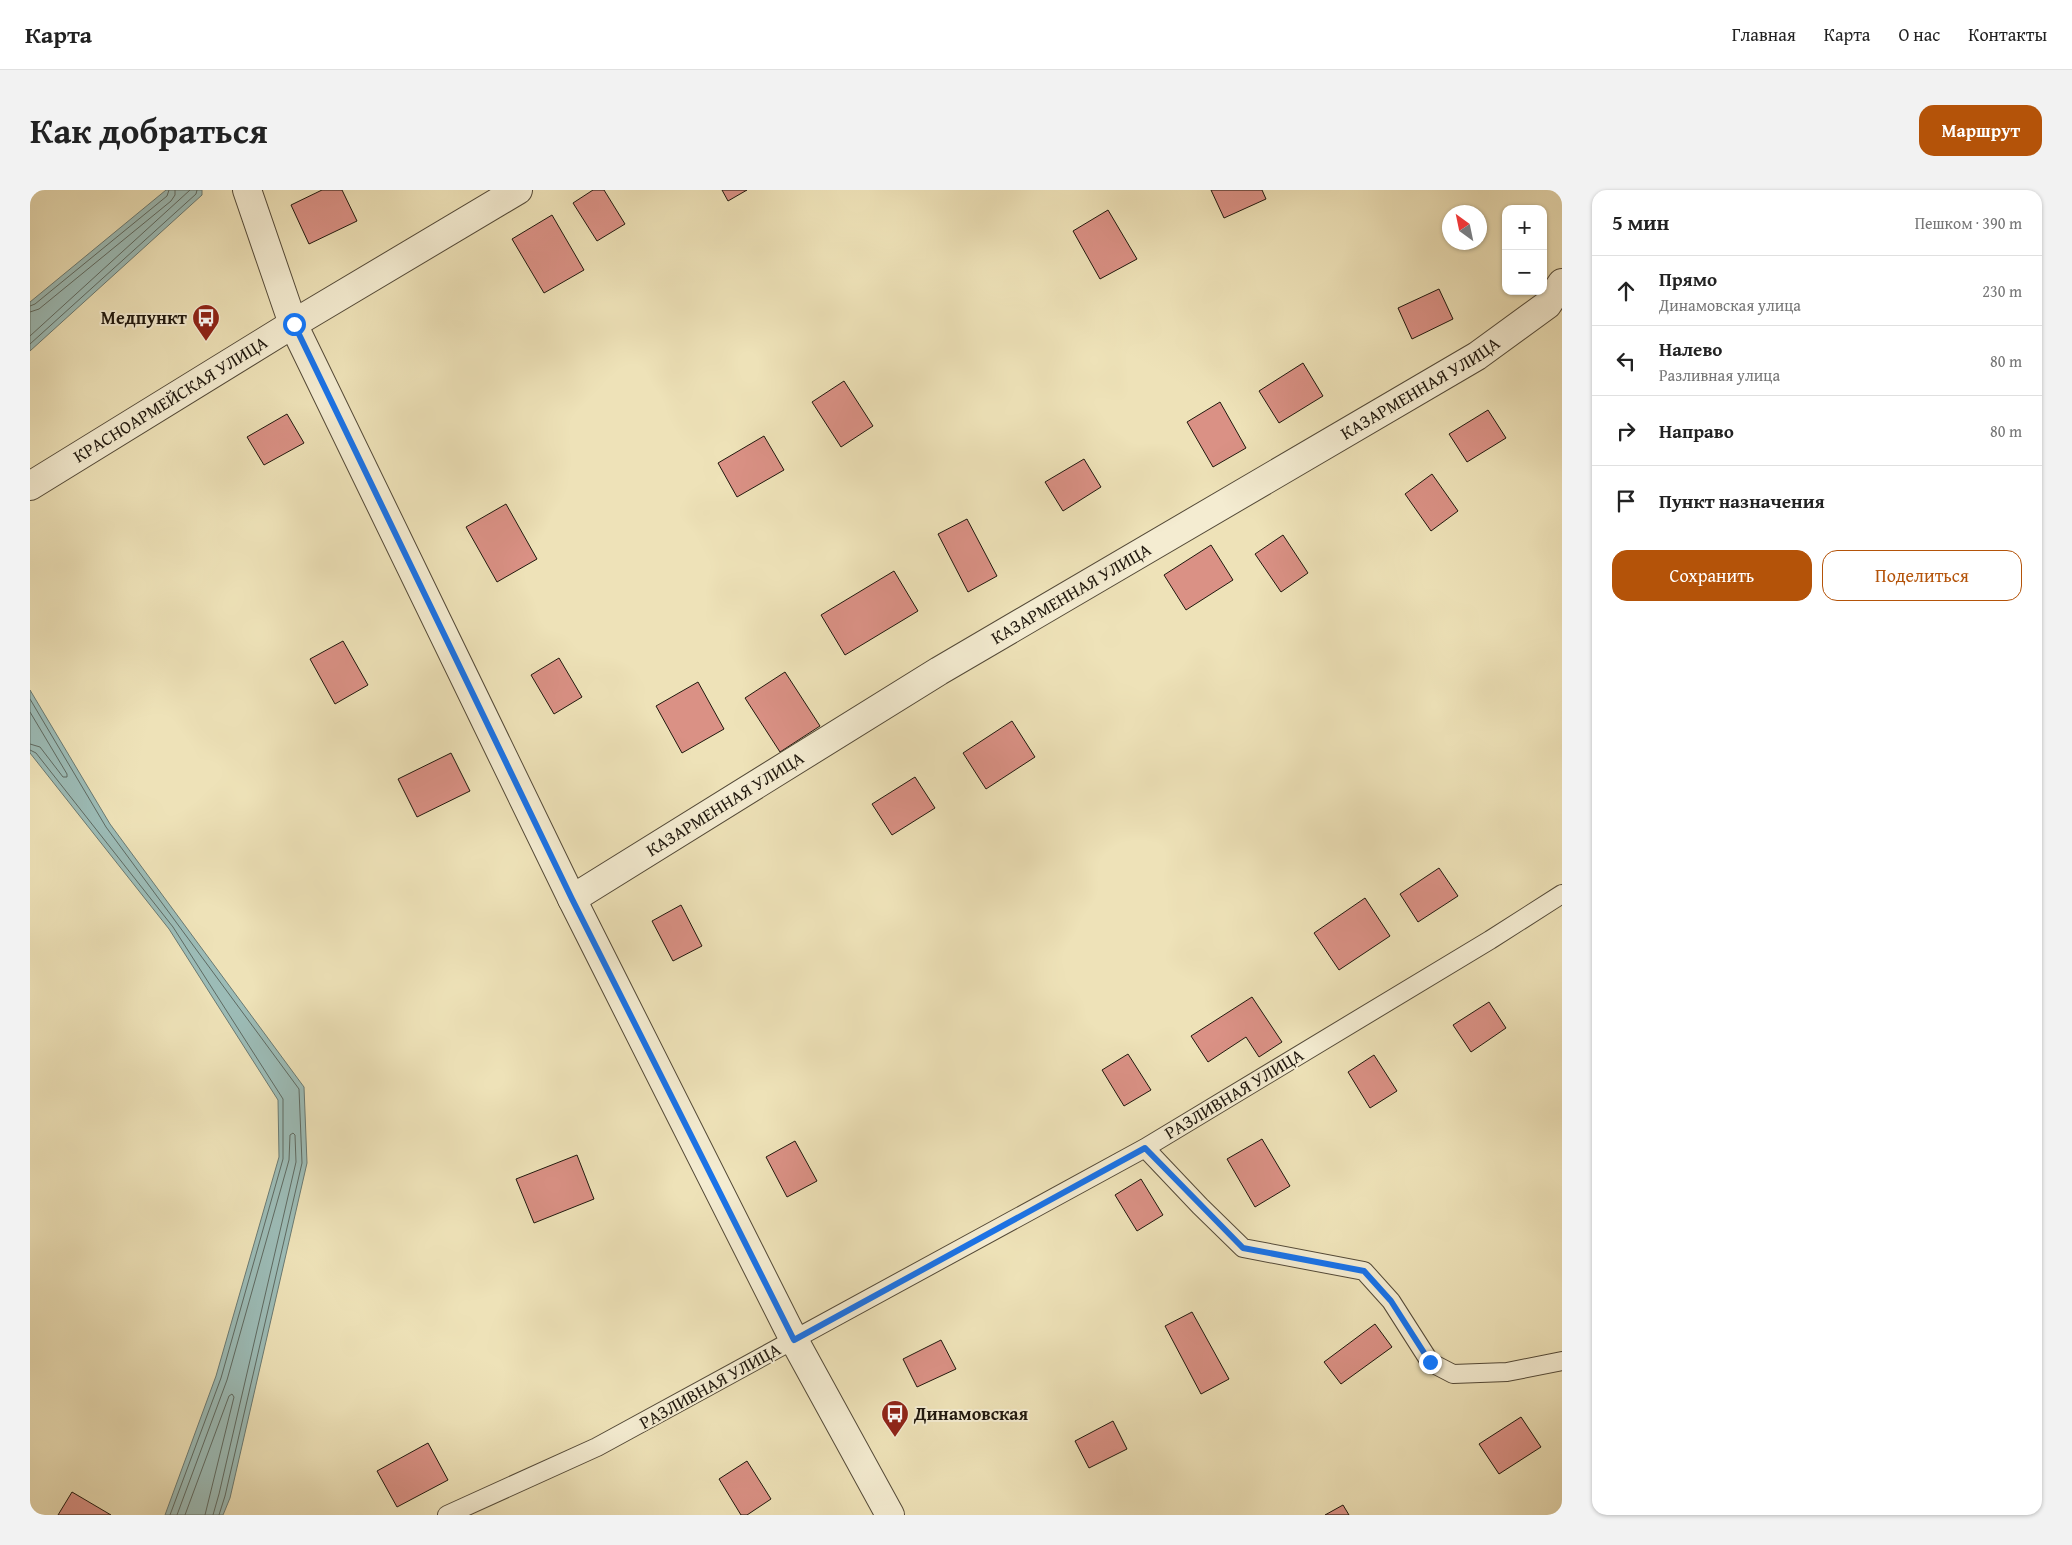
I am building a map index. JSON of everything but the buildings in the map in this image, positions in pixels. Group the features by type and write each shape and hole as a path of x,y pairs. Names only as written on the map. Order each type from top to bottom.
{"street":[{"path":"247,190 294,324 572,899 794,1340 890,1515"},
{"name":"КРАСНОАРМЕЙСКАЯ УЛИЦА","path":"30,486 294,324 518,190"},
{"name":"КАЗАРМЕННАЯ УЛИЦА","path":"572,899 939,671 1477,356 1547,306 1562,283"}],"lane":[{"name":"РАЗЛИВНАЯ УЛИЦА","path":"447,1515 598,1447 1145,1148 1490,940 1562,894"},
{"path":"1145,1148 1243,1248 1364,1271 1391,1301 1430,1362 1453,1374 1507,1372 1562,1362"}],"water":[{"path":"166,190 202,190 202,195 30,351 30,302"},
{"path":"30,690 110,824 304,1087 307,1163 230,1498 223,1515 165,1515 216,1376 279,1157 278,1100 169,929 30,753"}],"place":[{"name":"Медпункт","path":"206,342"},
{"name":"Динамовская","path":"895,1438"}],"route":[{"path":"294,324 572,899 794,1340 1145,1148 1243,1248 1364,1271 1391,1301 1430,1362"}]}
